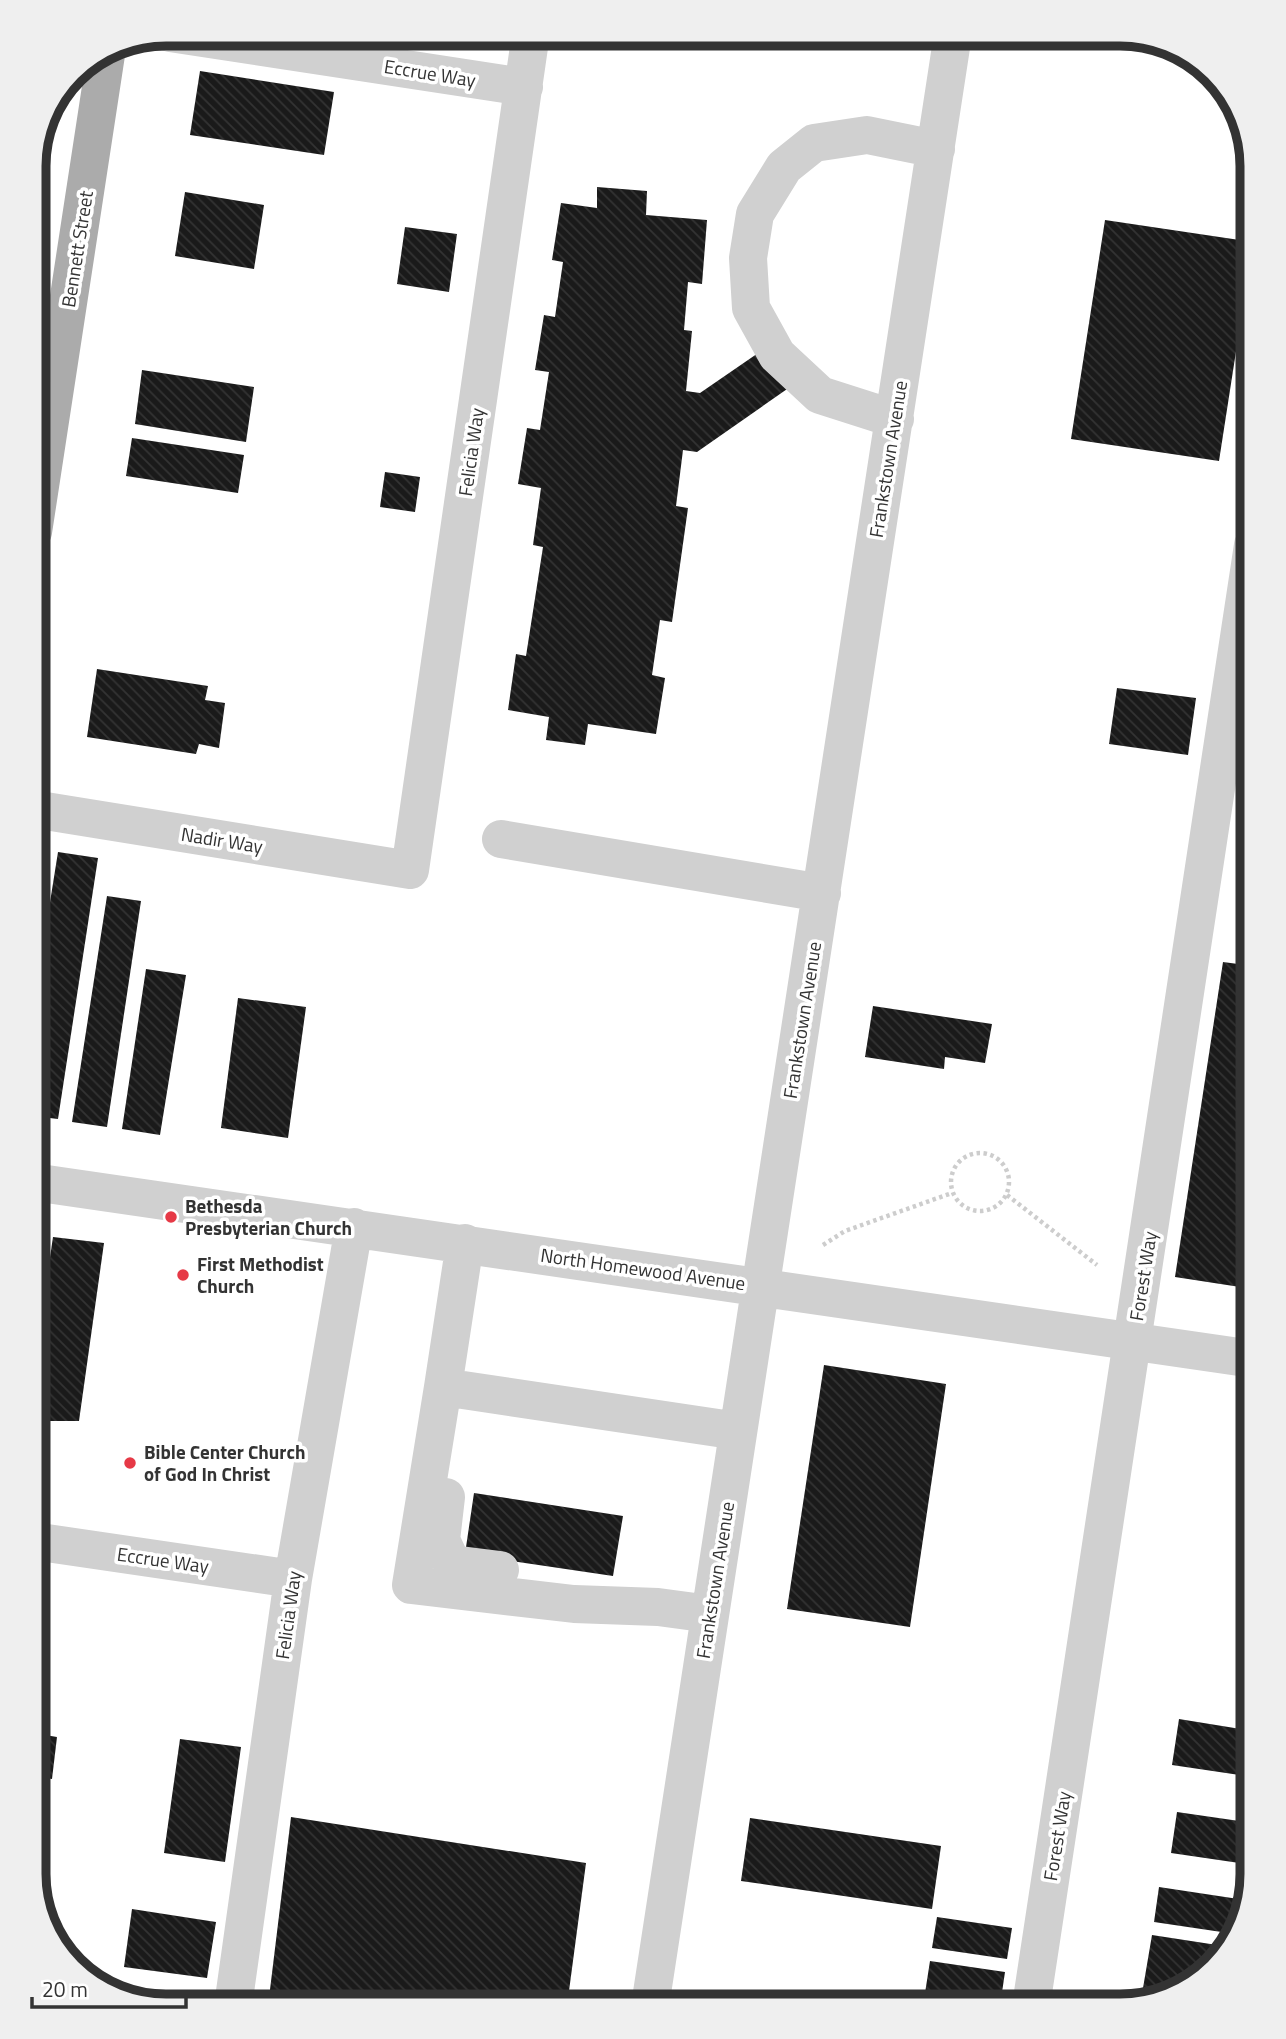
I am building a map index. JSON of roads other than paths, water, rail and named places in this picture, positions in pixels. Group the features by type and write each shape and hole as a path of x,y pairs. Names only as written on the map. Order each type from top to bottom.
{"main road":[{"name":"Bennett Street","path":"46,447 105,62"}],"street":[{"name":"Eccrue Way","path":"255,46 524,87"},
{"name":"Felicia Way","path":"410,870 529,46"},
{"name":"Frankstown Avenue","path":"652,1994 951,46"},
{"path":"895,419 820,395 777,355 751,308 748,258 755,214 784,167 814,143 867,135 936,149"},
{"name":"Forest Way","path":"1033,1994 1240,631"},
{"name":"Nadir Way","path":"46,811 410,870"},
{"path":"501,839 822,893"},
{"name":"North Homewood Avenue","path":"46,1184 465,1242 1240,1357"},
{"name":"Felicia Way","path":"235,1993 293,1579 354,1227"},
{"path":"465,1242 411,1585 710,1614"},
{"path":"443,1387 738,1432"},
{"name":"Eccrue Way","path":"46,1543 293,1579"}],"place":[{"name":"Bethesda Presbyterian Church","path":"171,1217"},
{"name":"First Methodist Church","path":"183,1275"},
{"name":"Bible Center Church of God In Christ","path":"130,1463"}]}
